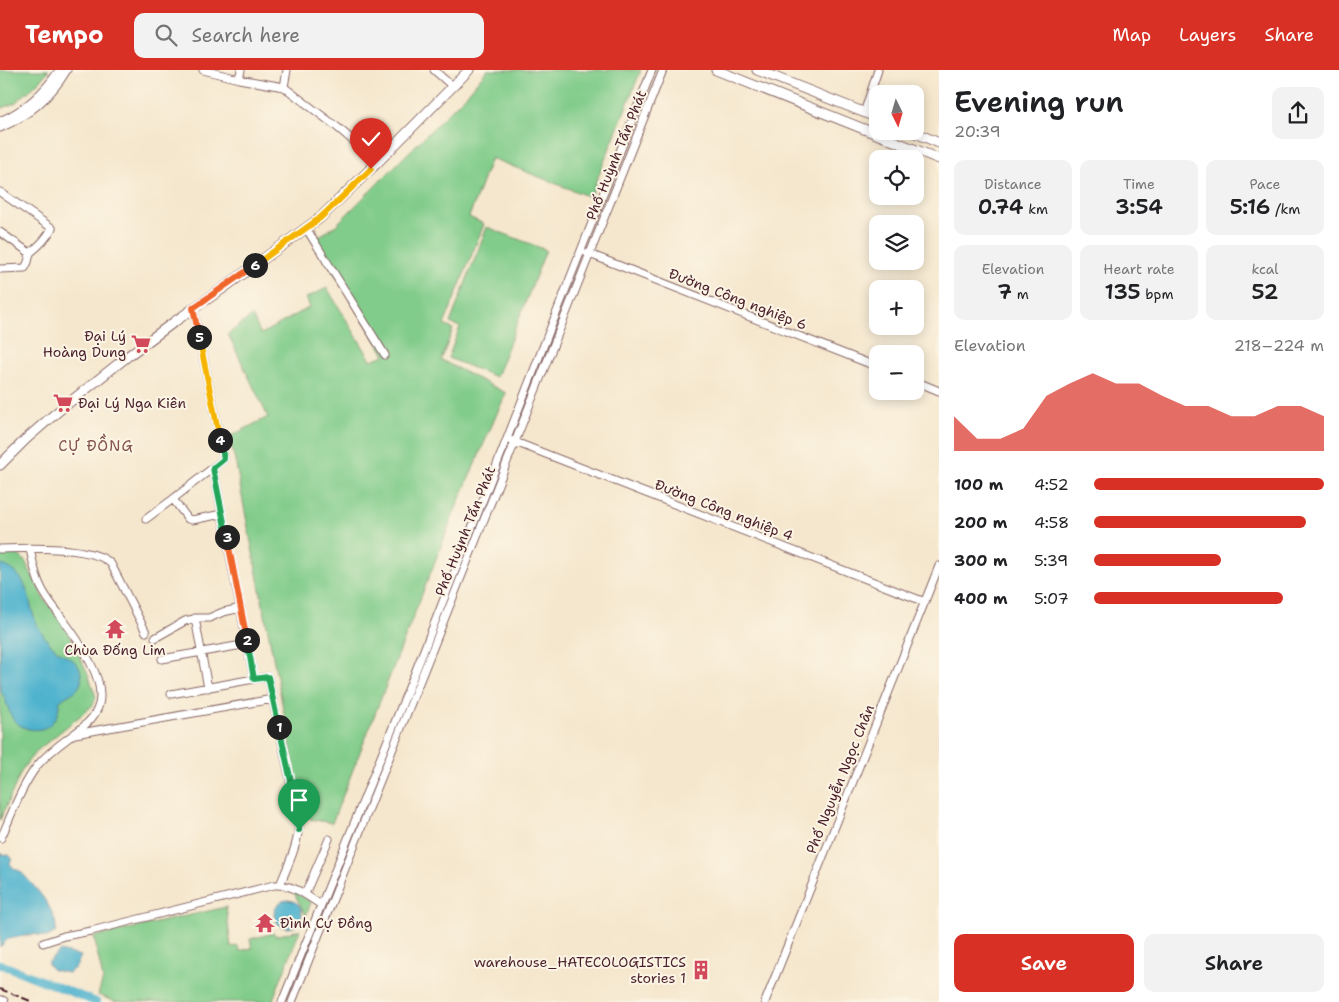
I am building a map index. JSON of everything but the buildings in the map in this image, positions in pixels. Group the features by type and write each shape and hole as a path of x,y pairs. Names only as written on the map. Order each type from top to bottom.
{"main road":[{"path":"0,465 56,413 128,356 320,218 469,70"},
{"path":"716,70 939,159"},
{"path":"757,70 869,115"},
{"path":"924,137 939,143"}],"street":[{"path":"0,128 20,118 36,102 59,70"},
{"path":"0,121 49,95 67,70"},
{"path":"204,70 284,88 337,127 378,162"},
{"path":"239,79 241,70"},
{"path":"284,88 287,70"},
{"path":"434,70 453,86"},
{"name":"Phố Huỳnh Tấn Phát","path":"511,441 554,321 652,70"},
{"name":"Phố Huỳnh Tấn Phát","path":"292,1002 370,794 485,505 562,324 663,70"},
{"path":"864,113 878,70"},
{"path":"0,192 52,228 38,247 30,253 24,268 0,269"},
{"path":"306,228 385,355"},
{"path":"1,236 30,253"},
{"name":"Đường Công nghiệp 6","path":"581,250 869,363"},
{"path":"146,519 224,459 193,308"},
{"path":"554,321 562,324"},
{"path":"924,385 939,391"},
{"name":"Đường Công nghiệp 4","path":"511,441 925,602"},
{"path":"213,468 254,679"},
{"path":"173,499 188,519 192,520 222,514"},
{"path":"0,549 73,551 94,555 107,560 114,569 146,632"},
{"path":"2,838 20,795 32,774 45,757 72,734 85,726 95,714 101,700 96,673 80,643 42,589 30,549"},
{"name":"Phố Nguyễn Ngọc Chân","path":"765,1002 939,566"},
{"path":"155,638 195,618 209,618 240,608"},
{"path":"195,618 208,688"},
{"path":"162,660 248,644"},
{"path":"171,694 268,677 299,822 297,839 280,884"},
{"path":"72,734 273,699"},
{"name":"Phố Huỳnh Tấn Phát","path":"282,1002 321,905 370,794"},
{"path":"305,894 329,839"},
{"path":"43,943 64,936 280,884 296,888 321,905"}],"green space":[{"path":"0,70 49,70 37,84 15,103 0,109"},
{"path":"487,70 641,70 590,197 491,158 469,217 484,224 444,325 453,329 441,360 506,393 458,503 332,823 310,819 299,791 229,437 268,417 228,334 252,316 261,334 310,307 306,298 327,288 371,360 385,355 314,240 336,225 468,93"},
{"path":"487,227 546,250 496,377 448,358 460,327 450,323"},
{"path":"12,553 25,561 44,599 63,624 88,674 96,697 93,705 39,749 29,760 22,770 0,820 0,554"},
{"path":"293,891 311,902 306,916"},
{"path":"226,907 231,947 238,946 239,951 252,948 250,939 274,933 275,936 300,930 272,1002 116,1002 98,995 103,979 94,937"}],"water":[{"path":"0,564 11,569 24,584 33,613 42,633 55,648 75,662 80,669 81,679 78,688 60,701 56,718 45,728 28,729 17,723 11,716 0,690"},
{"path":"0,854 9,855 12,858 10,864 20,871 44,899 53,915 56,932 47,937 34,934 8,939 0,947"},
{"path":"288,900 298,904 302,914 298,924 288,928 278,924 274,914 278,904"},
{"path":"60,951 81,956 76,967 68,973 53,970 47,963"}],"waterway":[{"path":"0,964 96,1002"}],"railway":[{"path":"0,989 33,1002"}],"place":[{"name":"Đại Lý Hoàng Dung","path":"141,344"},
{"name":"Đại Lý Nga Kiên","path":"63,403"},
{"name":"Chùa Đống Lim","path":"115,629"},
{"name":"Đình Cự Đồng","path":"265,923"},
{"name":"warehouse_HATECOLOGISTICS stories 1","path":"701,970"}],"district":[{"name":"CỰ ĐỒNG","path":"96,446"}],"route":[{"path":"299,830 298,813 268,677 254,679 213,468 224,459 193,308 320,218 371,169"}]}
